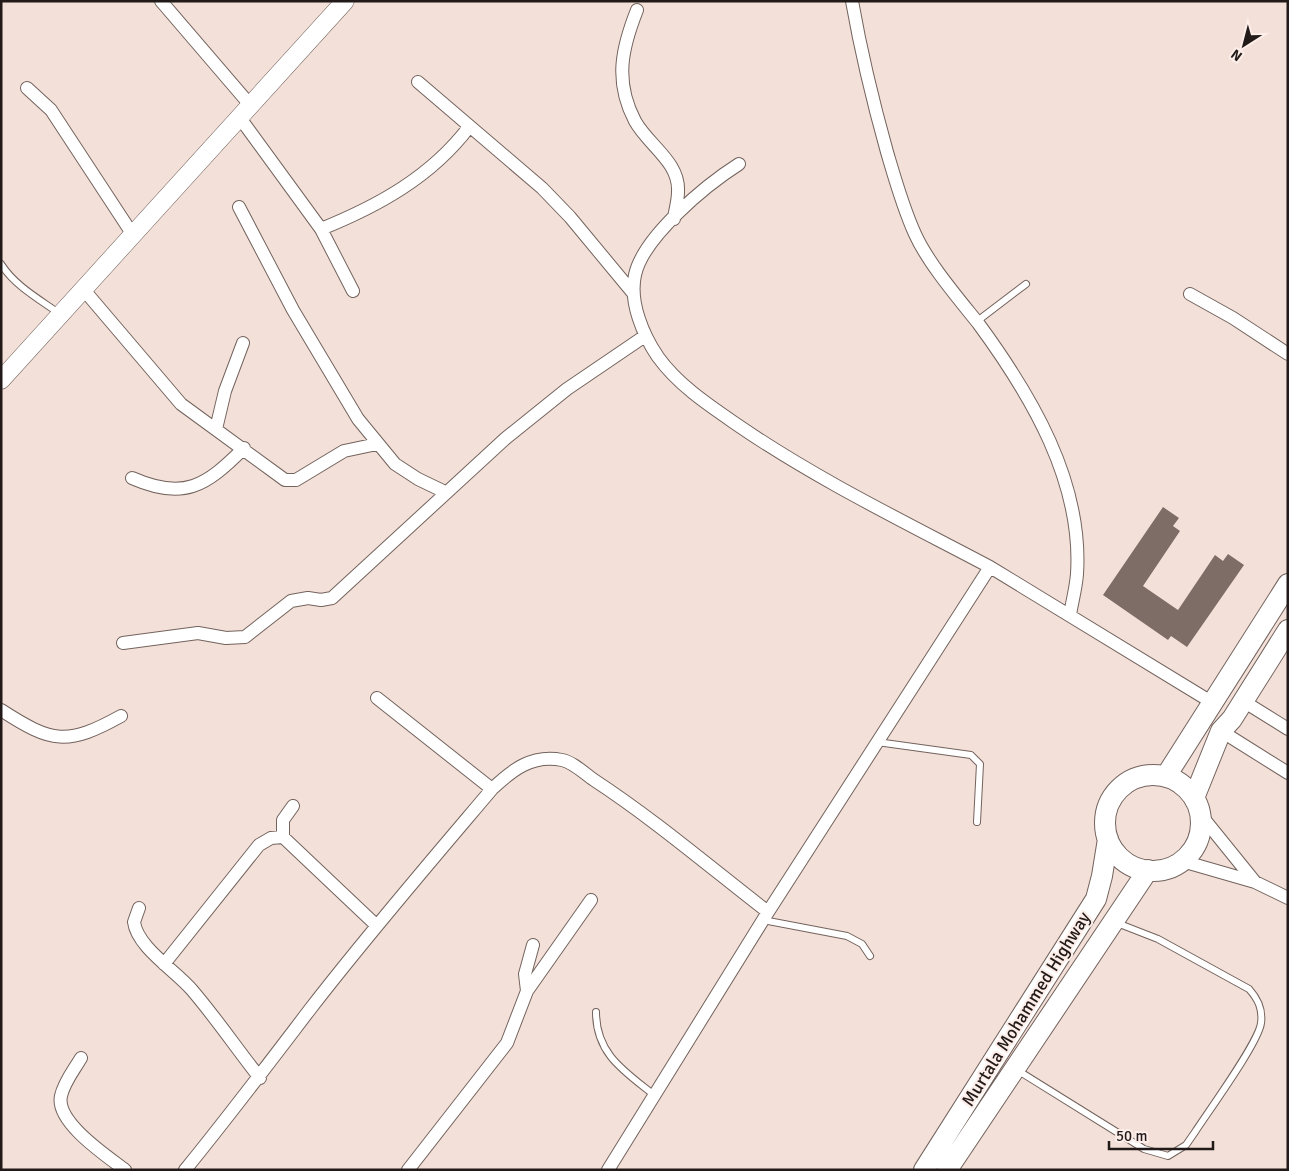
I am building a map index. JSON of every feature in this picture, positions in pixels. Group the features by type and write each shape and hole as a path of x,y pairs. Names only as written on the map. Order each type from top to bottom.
{"highway":[{"path":"1166,776 1288,584"},
{"path":"1197,806 1182,784 1166,776 1149,774 1132,779 1118,790 1108,805 1105,822 1108,839 1117,855 1131,866 1148,870 1166,869 1182,861 1194,848 1200,832 1197,806 1220,732 1243,702 1288,630"},
{"name":"Murtala Mohammed Highway","path":"924,1170 1096,899 1108,839"},
{"name":"Murtala Mohammed Highway","path":"947,1170 1148,870"}],"main road":[{"path":"1,380 345,1"}],"street":[{"path":"161,1 245,112 320,229 353,291"},
{"path":"852,1 878,118 897,186 915,235 1011,368 1034,412 1069,490 1076,525 1077,574 1070,615"},
{"path":"636,10 624,41 621,66 628,104 635,121 674,171 678,191 674,219"},
{"path":"418,82 542,188 570,217 633,293 645,336 659,358 702,401 770,446 857,497 990,566 1213,702"},
{"path":"27,88 51,110 133,235"},
{"path":"320,229 357,214 415,180 456,144 470,127"},
{"path":"633,293 638,263 647,247 718,177 739,164"},
{"path":"239,207 293,310 338,387 377,444 395,464 418,479 445,492"},
{"path":"84,290 181,404 244,448 285,480 296,480 344,451 377,444"},
{"path":"1190,294 1233,318 1288,354"},
{"path":"123,643 198,633 226,638 245,637 291,601 308,598 321,600 332,598 445,492 506,438 567,389 645,336"},
{"path":"216,429 225,390 243,343"},
{"path":"132,478 165,490 185,489 217,474 244,448"},
{"path":"608,1170 766,916 990,566"},
{"path":"377,698 492,789"},
{"path":"1243,702 1288,730"},
{"path":"1,710 44,734 63,739 98,729 121,716"},
{"path":"1220,732 1288,773"},
{"path":"185,1170 260,1078 311,1008 377,926 492,789 510,772 528,761 544,758 564,760 607,788 766,916"},
{"path":"293,806 283,820 283,837 377,926"},
{"path":"1197,806 1255,882"},
{"path":"164,964 259,845 271,838 283,837"},
{"path":"1182,861 1255,882 1288,898"},
{"path":"408,1170 507,1043 526,990 591,900"},
{"path":"139,908 134,922 140,937 164,964 192,989 260,1078"},
{"path":"526,990 525,974 533,945"},
{"path":"81,1058 67,1082 61,1097 61,1107 77,1131 125,1170"}],"lane":[{"path":"1,264 8,276 61,314"},
{"path":"976,322 1026,284"},
{"path":"877,742 971,755 978,760 980,764 977,822"},
{"path":"766,916 847,936 862,944 870,956"},
{"path":"1014,1068 1144,1149 1168,1156 1186,1146 1196,1132 1253,1041 1261,1024 1259,1000 1250,988 1158,939 1113,922"},
{"path":"596,1012 596,1030 614,1061 654,1095"}],"building":[{"path":"1163,507 1179,518 1173,526 1180,531 1143,586 1178,610 1215,555 1223,561 1228,554 1244,565 1187,647 1171,636 1168,640 1103,595"}]}
